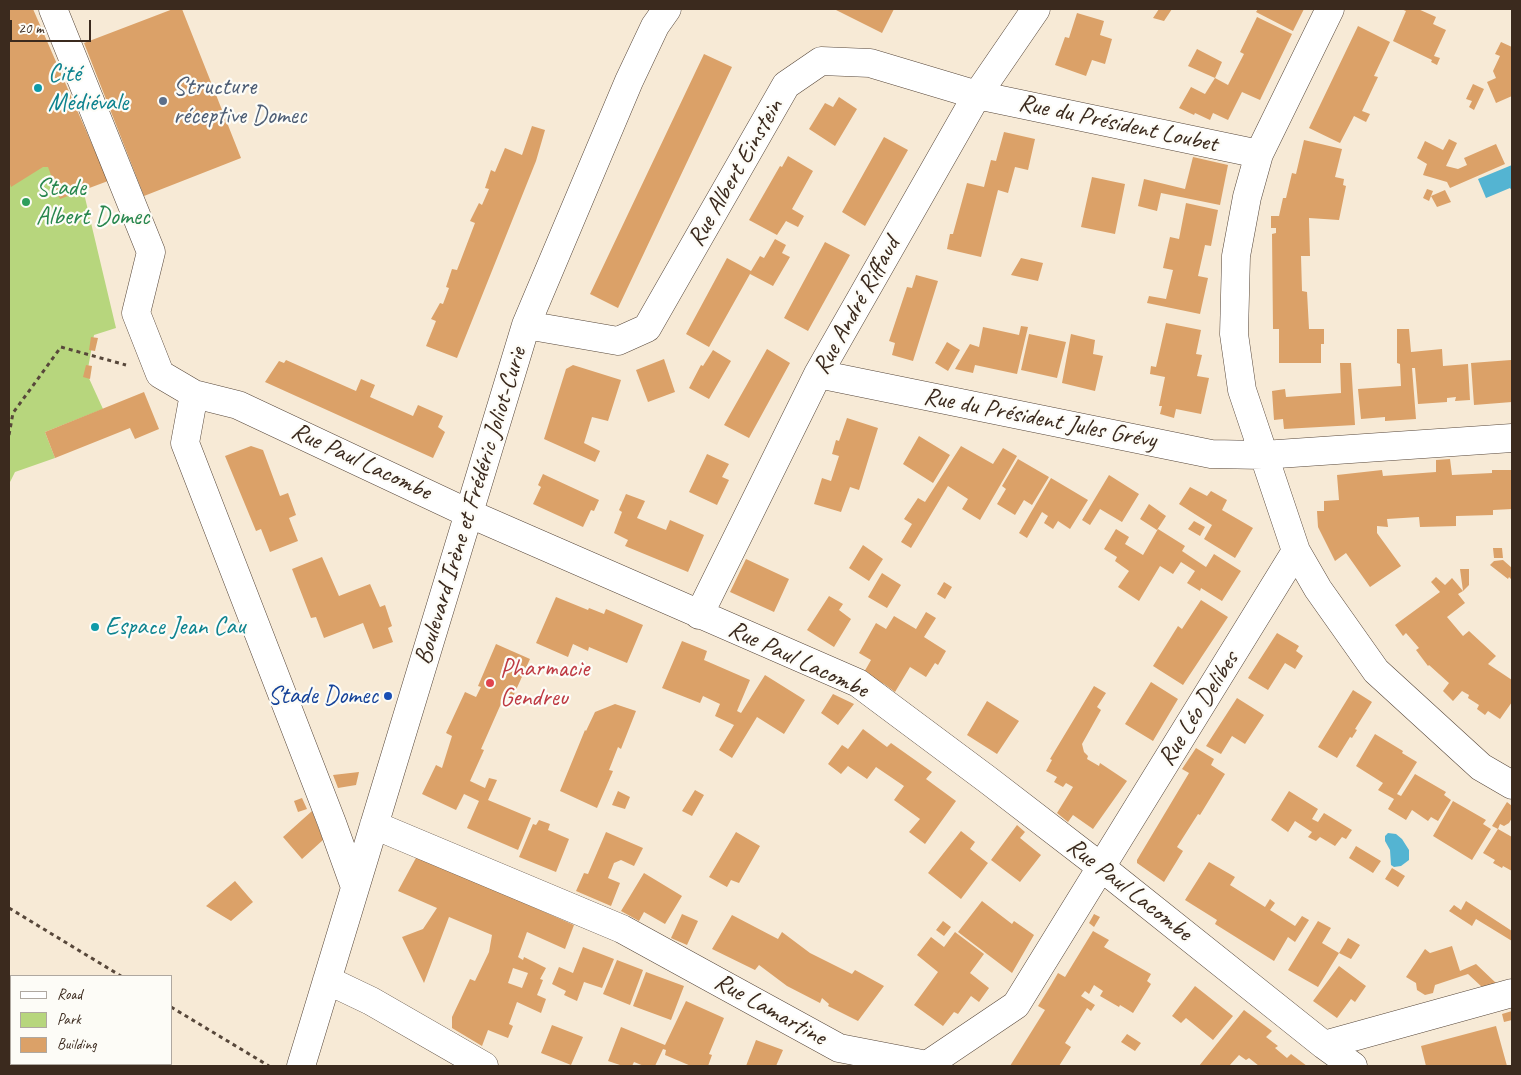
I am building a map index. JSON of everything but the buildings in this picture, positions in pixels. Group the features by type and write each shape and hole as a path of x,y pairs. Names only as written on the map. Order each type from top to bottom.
{"street":[{"path":"53,9 151,252 136,313 160,374"},
{"name":"Boulevard Irène et Frédéric Joliot-Curie","path":"301,1066 526,325 629,81 655,26 667,9"},
{"name":"Rue André Riffaud","path":"699,615 818,374 977,94 1036,9"},
{"path":"1330,9 1259,154 1247,196 1236,256 1234,334 1242,390 1296,550 1318,588 1376,671 1481,767 1512,785"},
{"name":"Rue Albert Einstein","path":"526,325 618,341 647,328 786,85 821,61 870,63 977,94"},
{"name":"Rue du Président Loubet","path":"977,94 1259,154"},
{"name":"Rue Paul Lacombe","path":"160,374 194,394 238,405 468,513 858,683 1101,867 1353,1066"},
{"name":"Rue du Président Jules Grévy","path":"818,374 1211,454 1263,455 1512,438"},
{"path":"194,394 185,443 332,823 354,887"},
{"name":"Rue Léo Delibes","path":"1101,867 1296,550"},
{"name":"Rue Lamartine","path":"374,825 622,929 839,1048 927,1065 1016,1005 1101,867"},
{"path":"326,980 371,1001 484,1066"},
{"path":"1324,1045 1512,993"}],"path":[{"path":"9,435 13,413 61,347 160,374"},
{"path":"9,908 119,975"},
{"path":"172,1008 269,1066"}],"green space":[{"path":"9,9 16,9 77,164 116,328 94,335 87,374 103,409 45,432 55,458 15,472 9,484"}],"water":[{"path":"1512,165 1512,191 1510,188 1486,198 1478,179"},
{"path":"1388,833 1396,834 1402,839 1409,850 1409,860 1401,866 1394,867 1391,865 1390,850 1385,841 1385,836"},
{"path":"9,987 10,1065 133,1066 9,1066"}],"place":[{"name":"Cité Médiévale","path":"38,88"},
{"name":"Structure réceptive Domec","path":"163,101"},
{"name":"Stade Albert Domec","path":"26,202"},
{"name":"Espace Jean Cau","path":"95,627"},
{"name":"Pharmacie Gendreu","path":"490,683"},
{"name":"Stade Domec","path":"388,696"}]}
